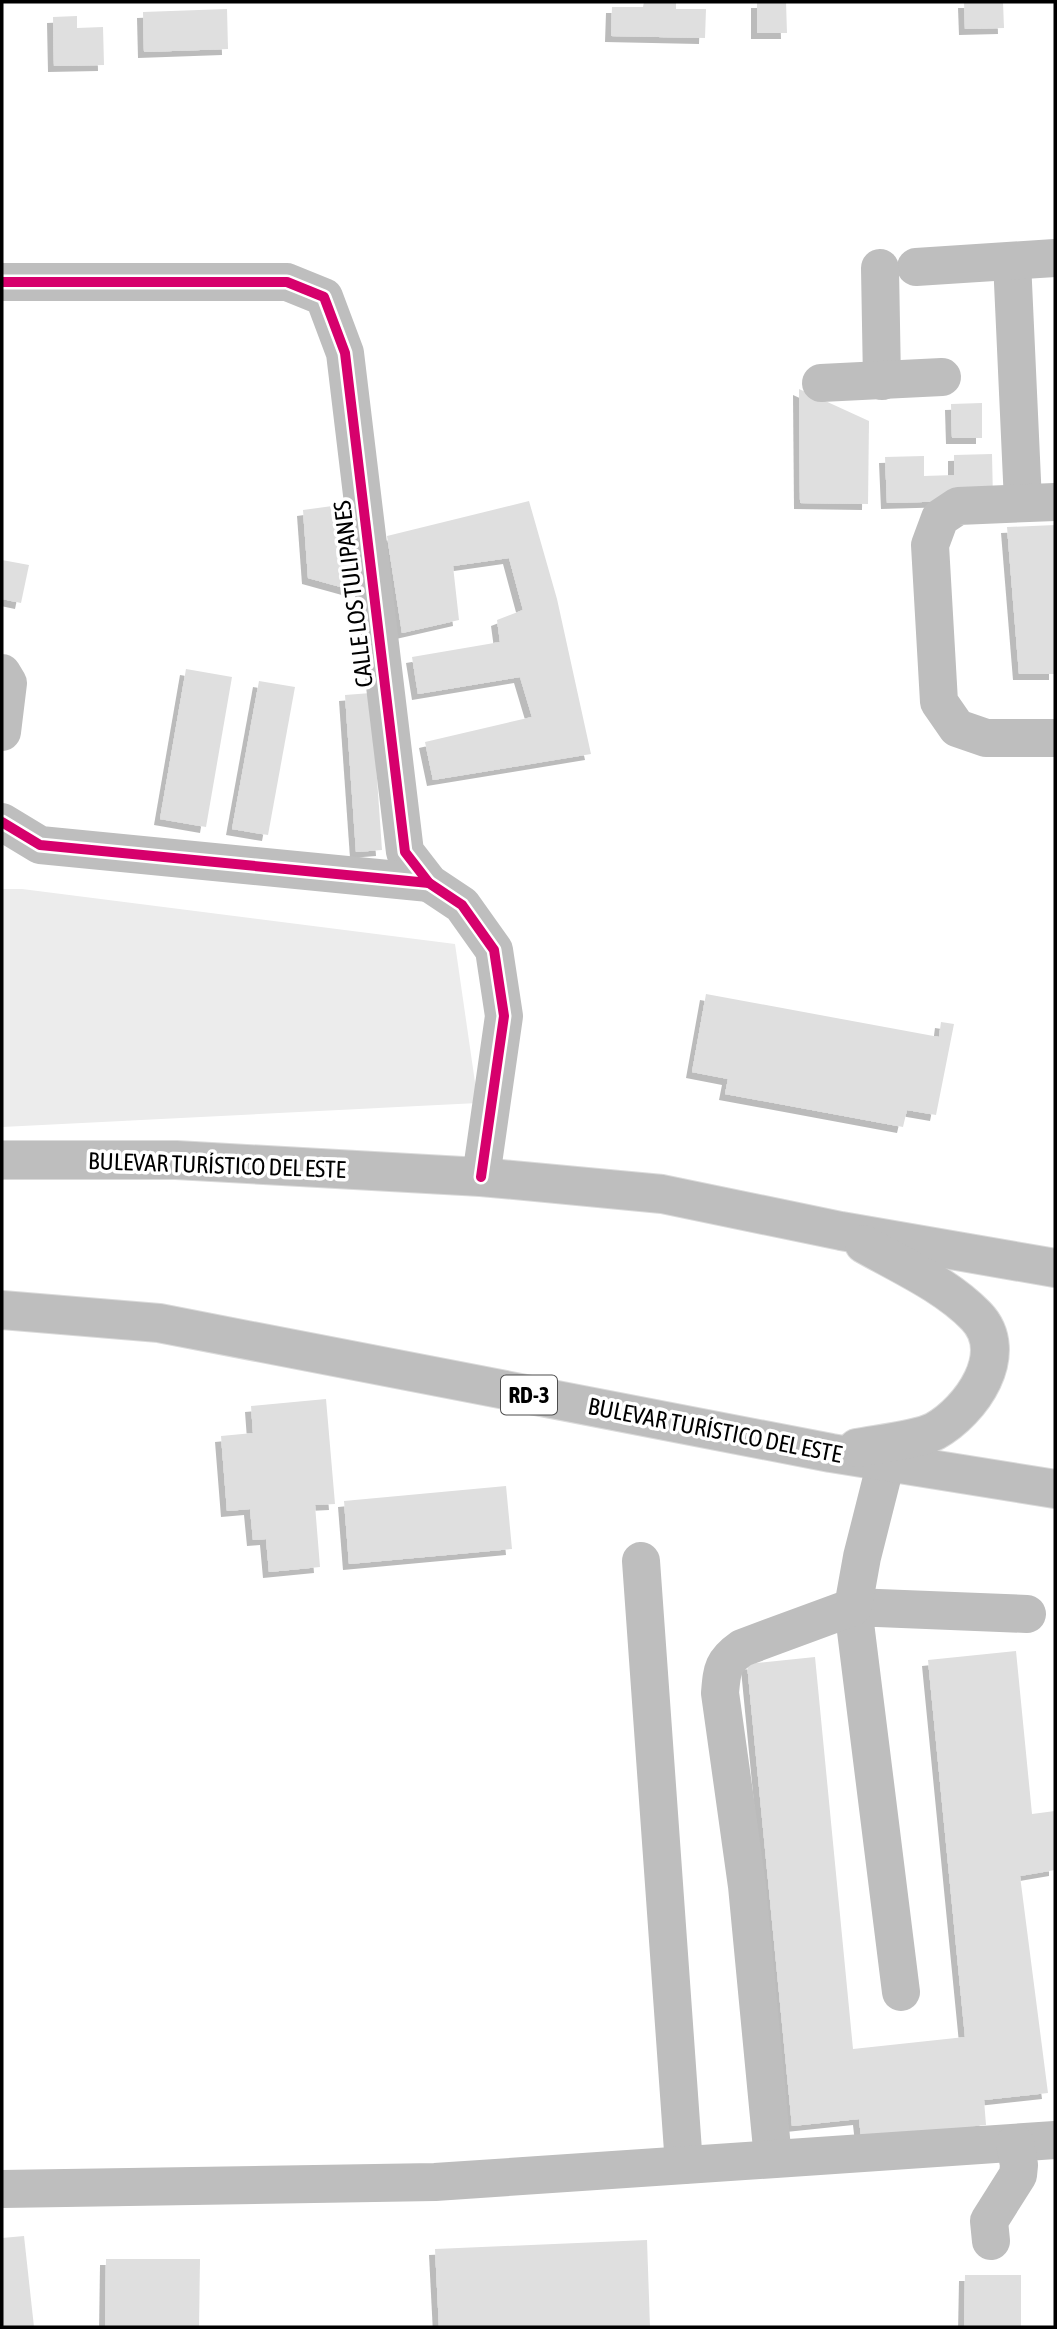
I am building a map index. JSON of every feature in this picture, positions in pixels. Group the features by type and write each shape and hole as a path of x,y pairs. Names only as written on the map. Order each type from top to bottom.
{"main road":[{"path":"882,381 898,268 1055,258"},
{"path":"1012,261 1039,502 958,506 940,518 930,545 939,702 957,728 986,738 1055,738"},
{"name":"CALLE LOS TULIPANES","path":"2,282 287,282 324,297 345,353 405,852 429,883 462,905 494,950 504,1016 481,1177"},
{"path":"821,383 942,377"},
{"path":"2,673 8,682 2,732"},
{"path":"2,822 40,845 429,883"},
{"name":"BULEVAR TURÍSTICO DEL ESTE","path":"2,1160 176,1160 481,1177 662,1194 841,1231 1055,1268"},
{"path":"831,1453 934,1431 967,1407 985,1377 989,1354 987,1335 978,1317 952,1296 841,1231"},
{"name":"BULEVAR TURÍSTICO DEL ESTE","path":"2,1310 159,1323 831,1453 1055,1489"},
{"path":"887,1462 862,1557 853,1607 901,1992"},
{"path":"641,1561 684,2165"},
{"path":"773,2159 747,1886 720,1693 722,1670 729,1657 742,1648 853,1607 1027,1614"},
{"path":"2,2189 435,2182 1055,2140"},
{"path":"991,2241 989,2221 1018,2175 1015,2143"}],"shaded area":[{"path":"2,889 22,889 455,944 478,1103 2,1127"}],"building":[{"path":"644,2 676,2 676,9 706,9 705,38 611,36 612,7 643,7"},
{"path":"757,2 786,2 787,33 757,33"},
{"path":"964,2 1003,2 1004,28 965,29"},
{"path":"227,9 228,49 144,52 143,12"},
{"path":"77,16 77,28 103,27 104,65 54,66 53,17"},
{"path":"799,389 869,421 868,504 800,503"},
{"path":"982,403 982,438 952,438 951,404"},
{"path":"992,454 993,500 887,503 885,457 924,456 924,476 954,475 954,455"},
{"path":"529,501 557,599 591,754 433,780 425,742 532,717 520,677 418,694 412,657 500,642 497,620 523,610 509,558 453,566 459,620 402,633 387,536"},
{"path":"347,504 355,591 308,578 303,510"},
{"path":"1055,525 1055,674 1019,674 1007,527"},
{"path":"2,560 29,565 21,603 2,599"},
{"path":"186,669 232,677 206,827 160,819"},
{"path":"259,681 295,687 268,835 232,829"},
{"path":"371,693 382,850 356,852 345,695"},
{"path":"706,994 939,1037 941,1022 954,1024 936,1115 907,1110 903,1127 725,1094 728,1079 692,1072"},
{"path":"326,1399 335,1504 315,1505 320,1567 269,1572 266,1539 253,1540 250,1509 227,1511 221,1436 253,1433 251,1406"},
{"path":"506,1486 512,1549 349,1564 344,1501"},
{"path":"1016,1651 1032,1814 1055,1811 1055,1870 1020,1876 1048,2093 984,2100 986,2125 861,2137 859,2119 792,2126 747,1664 815,1657 853,2049 965,2037 928,1660"},
{"path":"24,2236 34,2327 2,2327 2,2238"},
{"path":"647,2240 650,2327 439,2327 435,2249"},
{"path":"106,2259 200,2259 199,2327 105,2327"},
{"path":"965,2275 1021,2275 1021,2327 964,2327"}],"cycle path":[{"path":"2,282 287,282 324,297 345,353 405,852 429,883 462,905 494,950 504,1016 481,1177"},
{"path":"2,822 40,845 429,883"}]}
